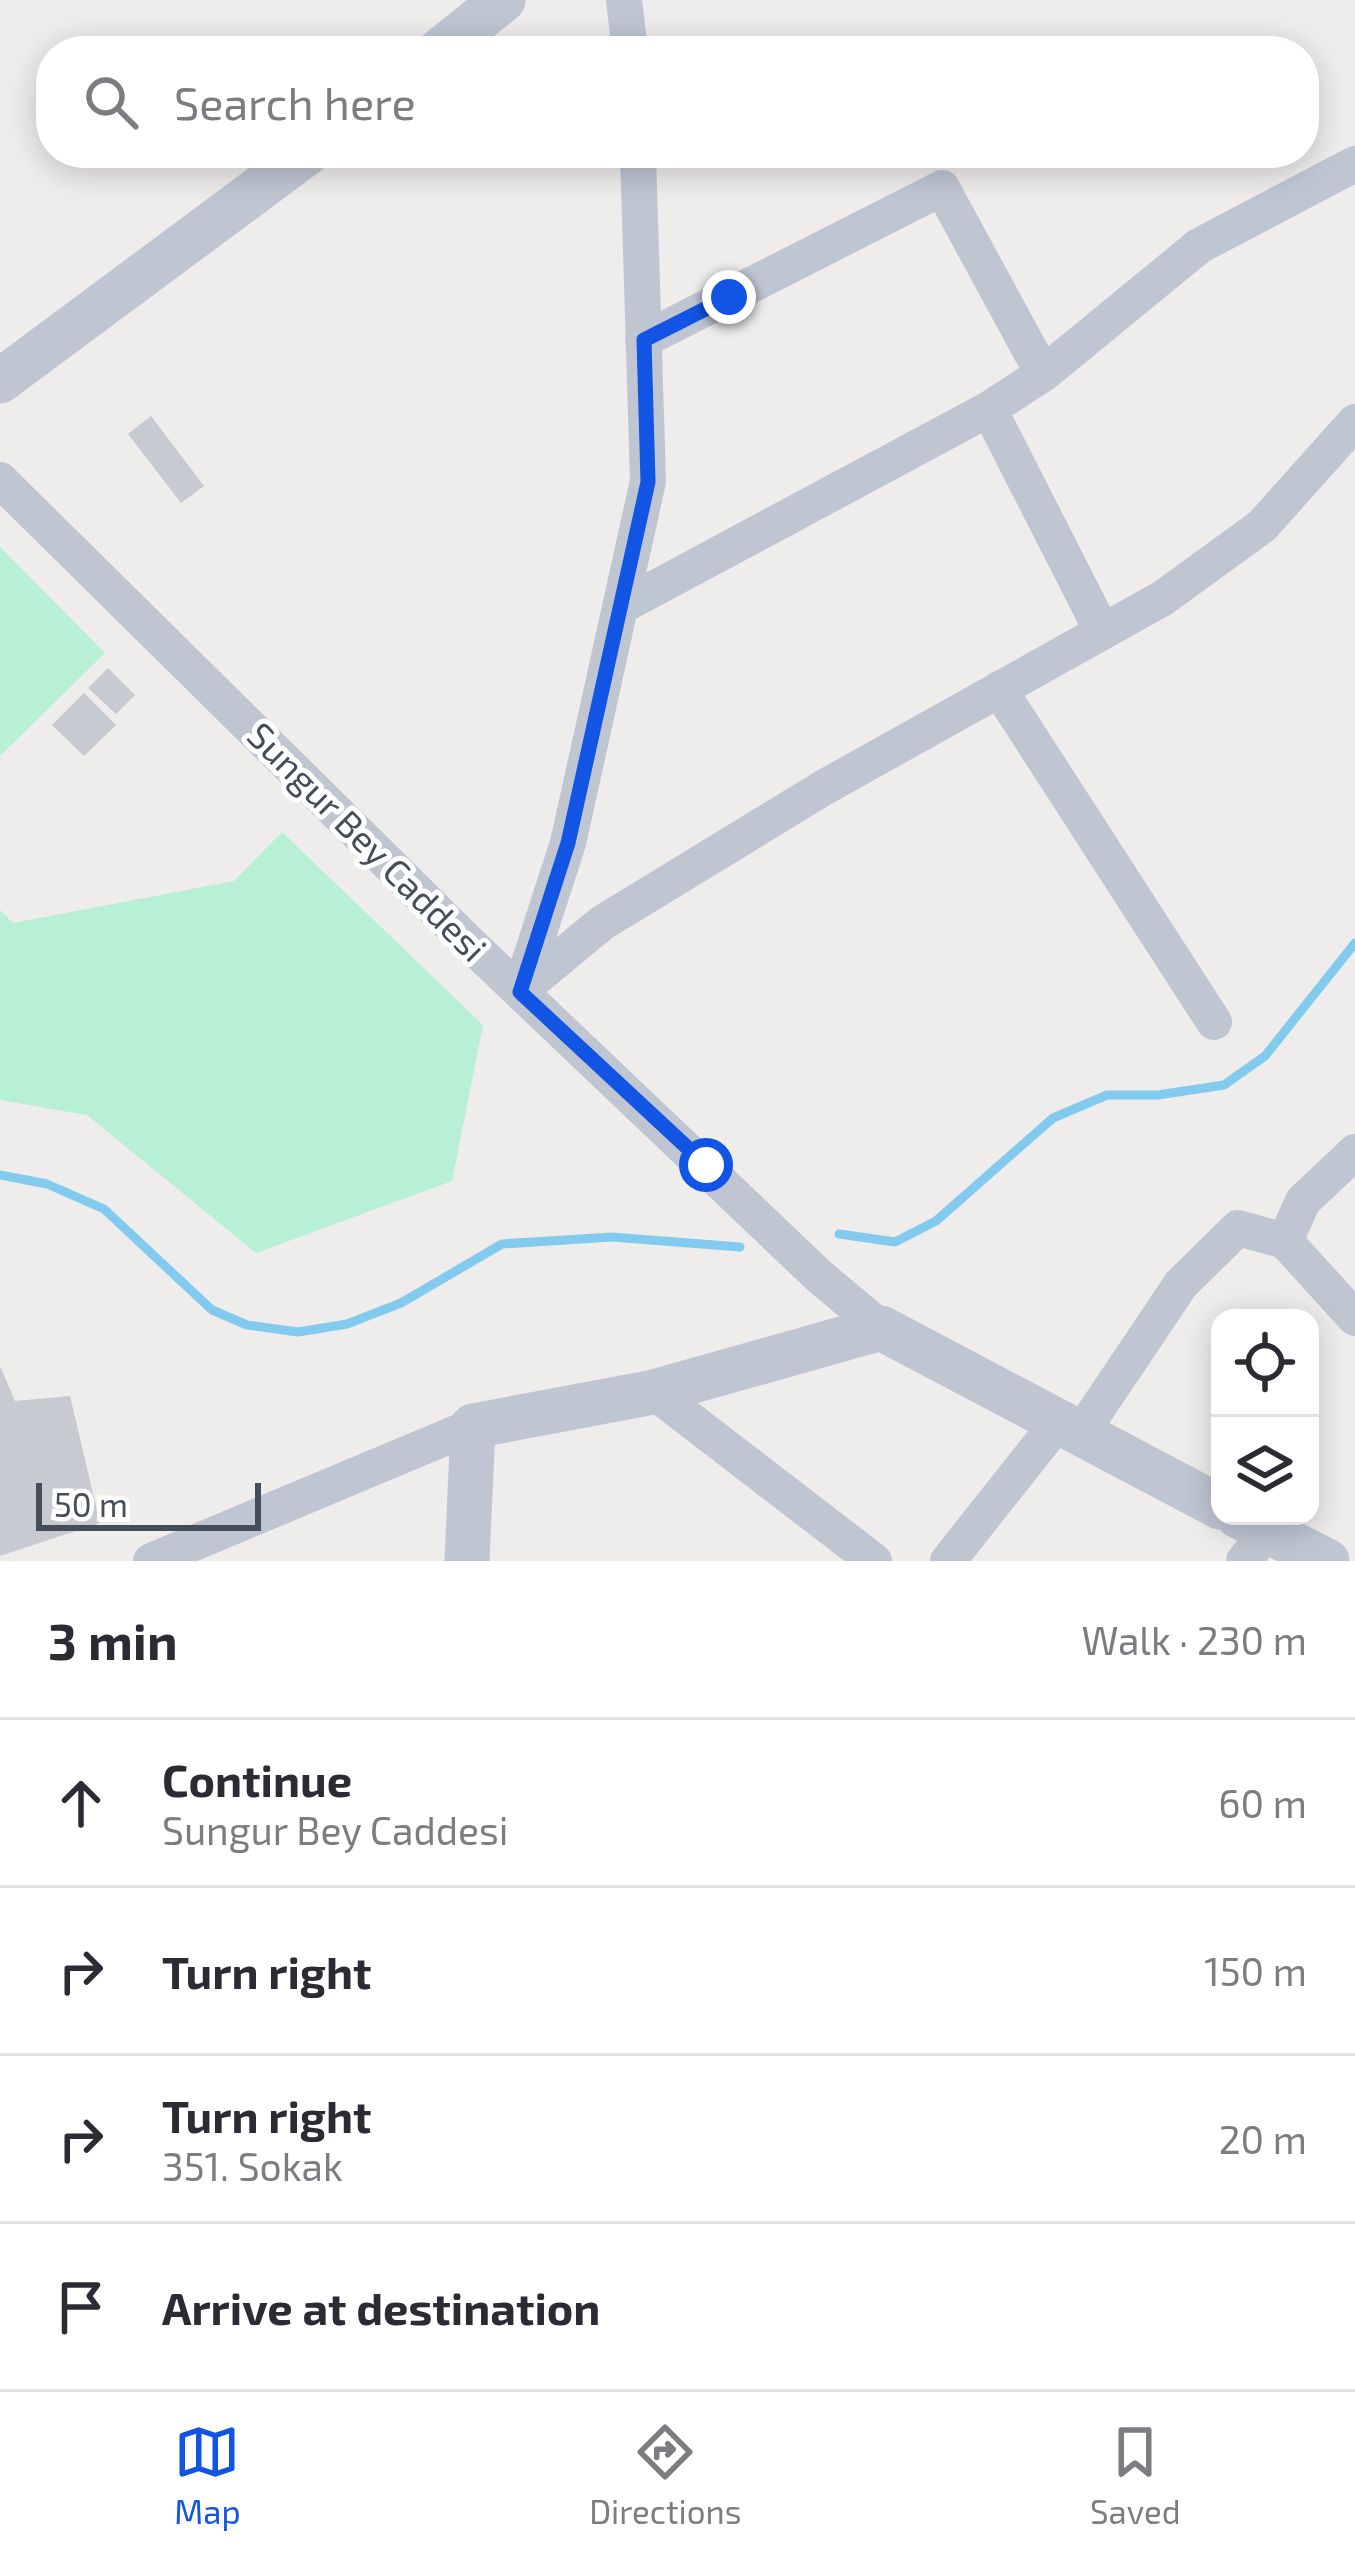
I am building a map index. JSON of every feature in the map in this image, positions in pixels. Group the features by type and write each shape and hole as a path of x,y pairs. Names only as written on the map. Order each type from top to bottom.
{"street":[{"path":"458,36 503,0"},
{"path":"624,0 628,36"},
{"path":"620,607 989,409 1043,374 1198,246 1355,164"},
{"path":"0,381 287,168"},
{"path":"520,992 568,843 648,482 638,168"},
{"path":"644,340 942,188 1043,374"},
{"path":"989,409 1102,631"},
{"path":"520,992 602,923 824,788 1163,598 1262,526 1355,422"},
{"name":"Sungur Bey Caddesi","path":"0,480 520,992 881,1328 1211,1502"},
{"path":"999,689 1214,1022"},
{"path":"1285,1241 1303,1201 1355,1152"},
{"path":"948,1561 1070,1428 1181,1285 1238,1228 1285,1241 1355,1318"},
{"path":"151,1561 473,1426 654,1392 881,1328"},
{"path":"654,1392 874,1561"},
{"path":"467,1561 473,1426"},
{"path":"1250,1536 1325,1561"}],"green space":[{"path":"0,547 105,653 0,756"},
{"path":"282,832 483,1025 452,1181 256,1253 87,1115 0,1100 0,910 13,923 234,881"}],"building":[{"path":"151,416 204,486 181,503 128,434"},
{"path":"108,668 135,695 116,714 88,688"},
{"path":"84,693 116,725 84,756 52,725"},
{"path":"0,1366 15,1401 70,1396 100,1523 0,1556"}],"waterway":[{"path":"839,1234 895,1242 936,1221 1053,1118 1107,1095 1158,1095 1224,1085 1265,1056 1355,943"},
{"path":"0,1175 47,1184 104,1209 212,1310 247,1325 298,1332 347,1324 401,1303 502,1244 612,1237 740,1247"}],"route":[{"path":"706,1165 520,992 568,843 648,482 644,340 729,297"}]}
